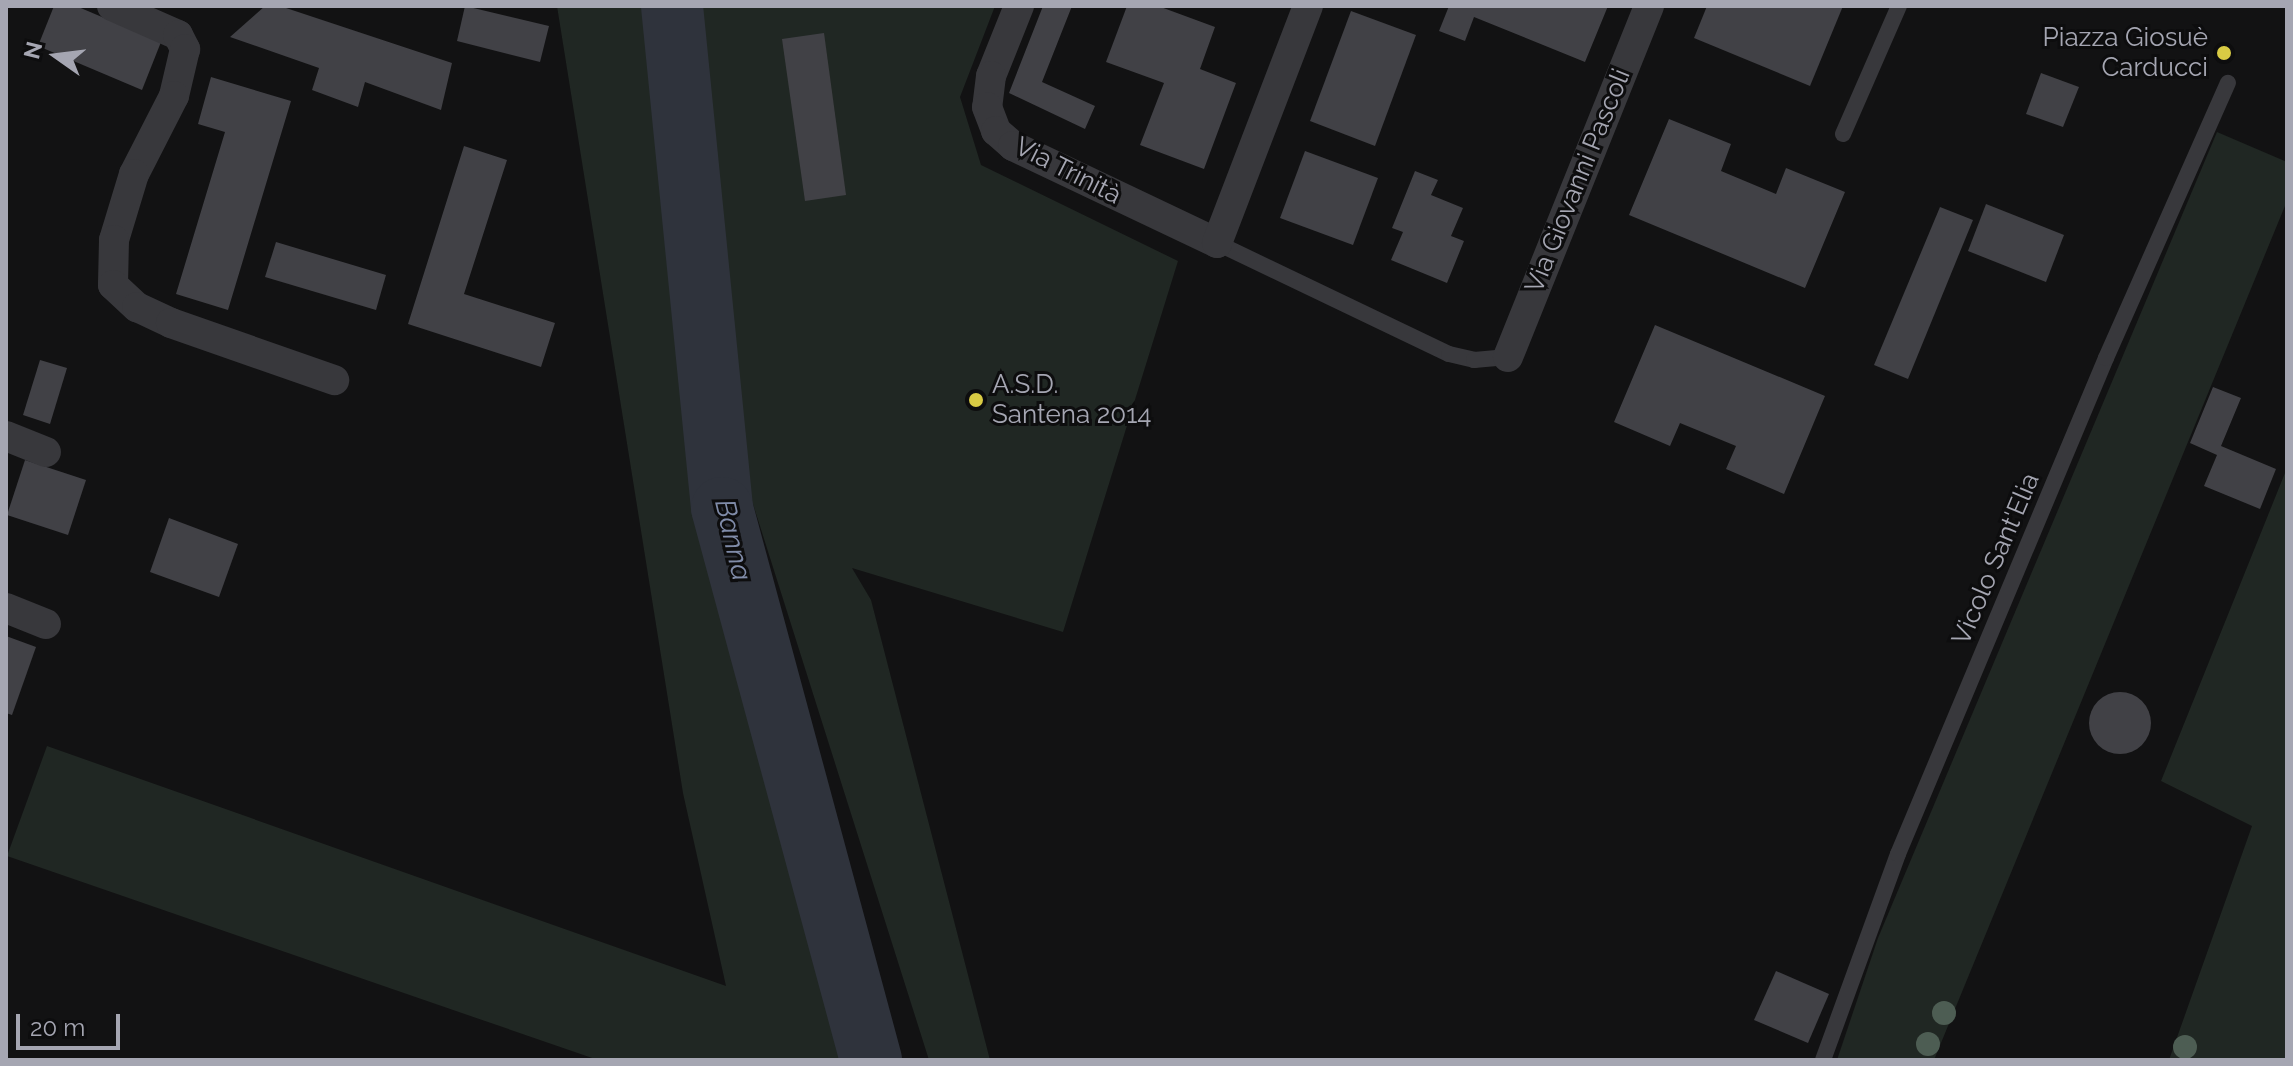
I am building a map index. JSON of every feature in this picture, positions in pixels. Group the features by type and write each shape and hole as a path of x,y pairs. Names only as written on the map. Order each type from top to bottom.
{"street":[{"path":"112,6 178,35 185,49 174,96 130,187 114,240 113,285 137,307 171,323 334,380"},
{"name":"Via Trinità","path":"1019,6 991,76 987,107 996,131 1013,146 1217,243"},
{"path":"1217,243 1308,6"},
{"name":"Via Giovanni Pascoli","path":"1508,357 1649,6"},
{"path":"6,436 46,452"},
{"path":"6,608 46,624"}],"lane":[{"path":"1843,134 1899,6"},
{"name":"Vicolo Sant'Elia","path":"1823,1060 1898,854 2106,358 2228,83"},
{"path":"1217,243 1449,354 1474,360 1508,357"}],"shaded area":[{"path":"557,6 646,6 700,460 726,608 863,1060 598,1060 7,856 47,746 726,986 683,793"},
{"name":"A.S.D. Santena 2014","path":"683,6 995,6 960,97 981,165 1178,261 1063,632 852,568 871,600 990,1060 929,1060 746,482 720,249"},
{"path":"2217,132 2287,162 2287,201 1934,1060 1837,1060 1878,938"},
{"path":"2287,468 2287,1060 2169,1060 2252,826 2161,781"}],"building":[{"path":"54,6 76,6 161,42 142,90 38,46"},
{"path":"265,6 280,6 452,63 441,110 365,82 358,107 312,90 319,68 230,37"},
{"path":"465,6 549,26 540,62 457,41"},
{"path":"1043,6 1072,6 1042,82 1095,106 1085,129 1009,93"},
{"path":"1127,6 1158,6 1215,27 1200,69 1236,83 1204,169 1140,145 1164,83 1106,62"},
{"path":"1449,6 1608,6 1585,62 1474,17 1465,41 1439,31"},
{"path":"1707,6 1843,6 1810,86 1694,38"},
{"path":"1351,11 1416,35 1375,146 1310,121"},
{"path":"824,33 846,195 805,201 782,39"},
{"path":"2041,73 2079,87 2063,127 2026,114"},
{"path":"211,77 291,101 228,310 176,294 225,132 198,124"},
{"path":"1669,119 1731,144 1721,171 1776,194 1786,168 1845,192 1805,288 1629,215"},
{"path":"464,146 507,160 464,294 555,323 541,367 408,324"},
{"path":"1305,151 1378,178 1353,245 1280,218"},
{"path":"1415,171 1438,180 1431,195 1463,208 1451,236 1464,241 1447,283 1391,260 1403,232 1392,228"},
{"path":"1986,204 2064,235 2046,282 1968,251"},
{"path":"1940,207 1973,220 1908,379 1874,365"},
{"path":"276,242 386,275 376,310 265,277"},
{"path":"1655,325 1825,396 1784,494 1726,469 1736,446 1680,423 1670,446 1614,422"},
{"path":"40,360 67,368 50,424 23,415"},
{"path":"2213,387 2241,398 2221,446 2276,469 2260,509 2204,486 2217,455 2190,443"},
{"path":"25,460 86,480 68,535 7,515"},
{"path":"169,518 238,544 219,597 150,572"},
{"path":"6,636 36,647 12,715 6,713"},
{"path":"2114,692 2126,692 2142,701 2149,711 2149,735 2142,745 2126,754 2114,754 2094,740 2089,729 2089,717 2103,697"},
{"path":"1776,971 1829,994 1808,1043 1754,1020"}],"waterway":[{"name":"Banna","path":"672,6 722,508 871,1060"}],"place":[{"name":"Piazza Giosuè Carducci","path":"2224,53"},
{"name":"A.S.D. Santena 2014","path":"976,400"}]}
